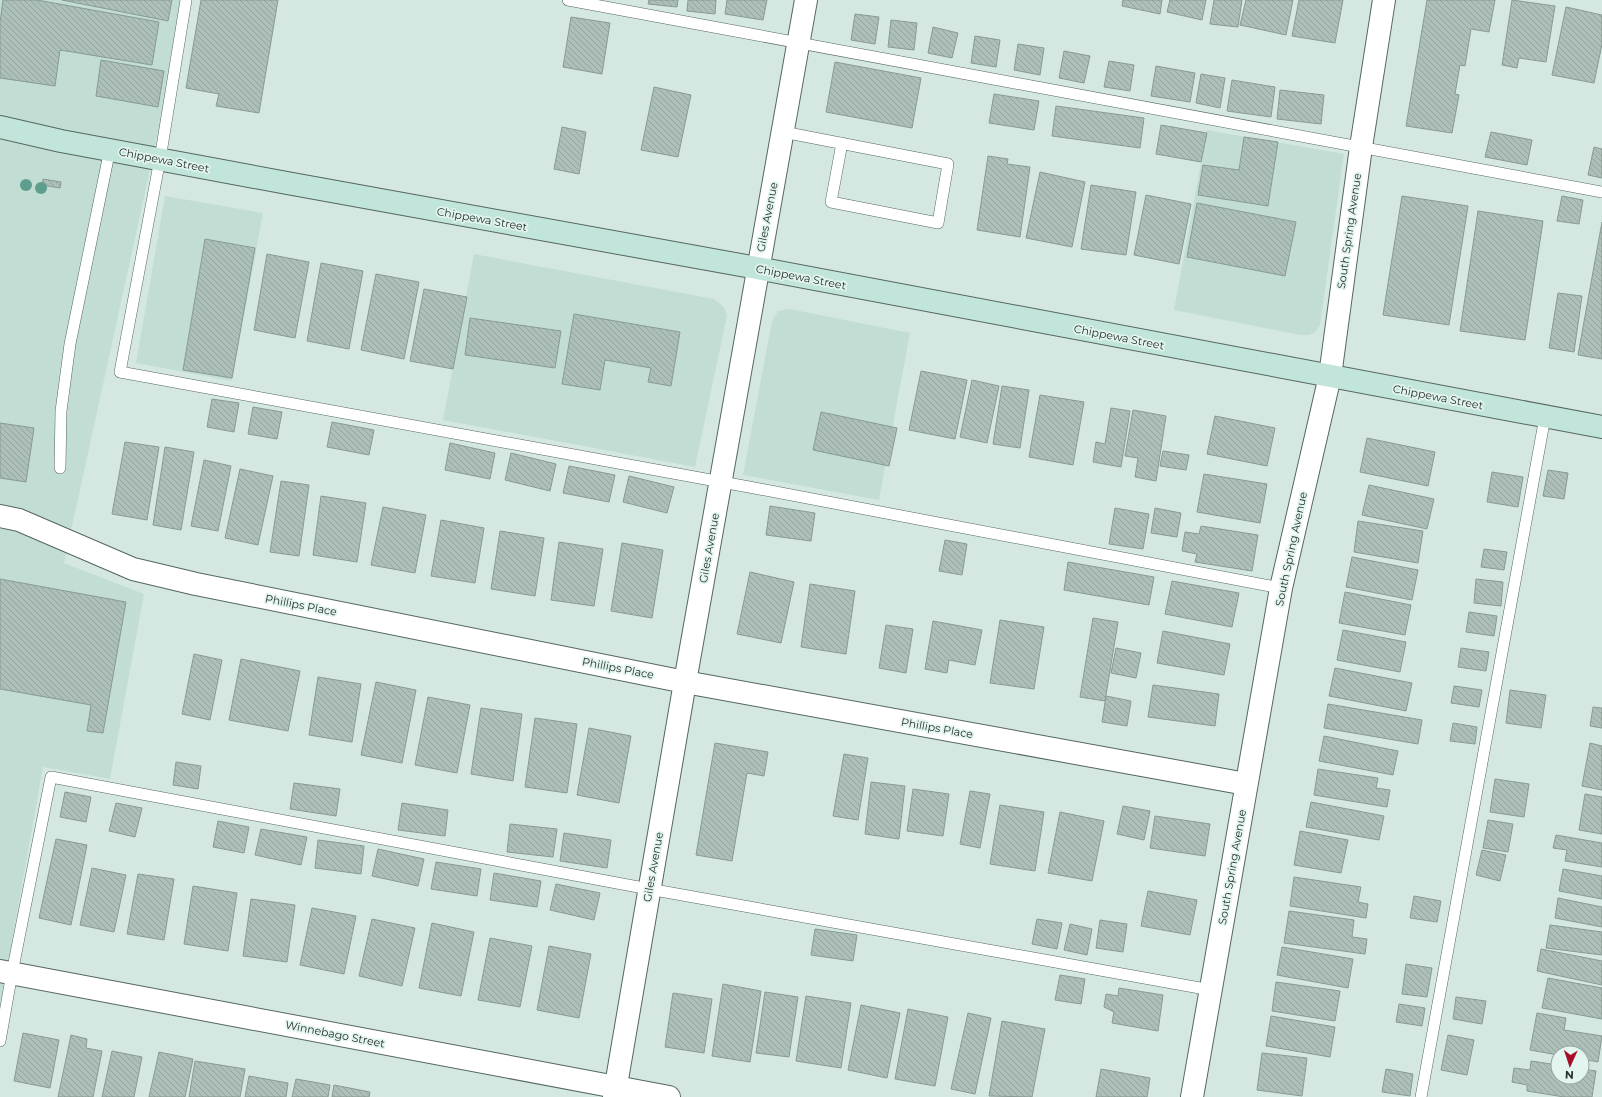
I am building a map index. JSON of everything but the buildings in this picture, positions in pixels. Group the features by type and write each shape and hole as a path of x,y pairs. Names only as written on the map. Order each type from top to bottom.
{"main road":[{"name":"Chippewa Street","path":"2,129 294,185 757,268 1602,427"}],"street":[{"name":"Giles Avenue","path":"615,1092 757,268 806,0"},
{"name":"South Spring Avenue","path":"1192,1097 1281,588 1330,376 1361,147 1384,0"},
{"name":"Phillips Place","path":"0,516 19,520 133,569 196,584 685,682 1246,784"},
{"name":"Winnebago Street","path":"6,972 615,1092 669,1097"}],"lane":[{"path":"186,0 160,159 120,372 721,482 1281,588"},
{"path":"568,0 798,44 1602,192"},
{"path":"783,132 842,143 948,164 938,223 831,202 842,143"},
{"path":"60,468 61,411 70,344 110,149"},
{"path":"1421,1097 1545,417"},
{"path":"0,1041 6,972 51,777 649,889 1211,990"}],"shaded area":[{"path":"0,0 180,0 160,124 64,563 144,594 110,779 43,767 0,1008"},
{"path":"1207,130 1344,154 1320,325 1315,332 1309,335 1300,335 1174,310"},
{"path":"165,196 263,213 232,381 136,363"},
{"path":"474,254 714,299 724,307 727,316 695,467 443,420"},
{"path":"790,309 910,333 879,500 743,475 772,321 778,311"}]}
